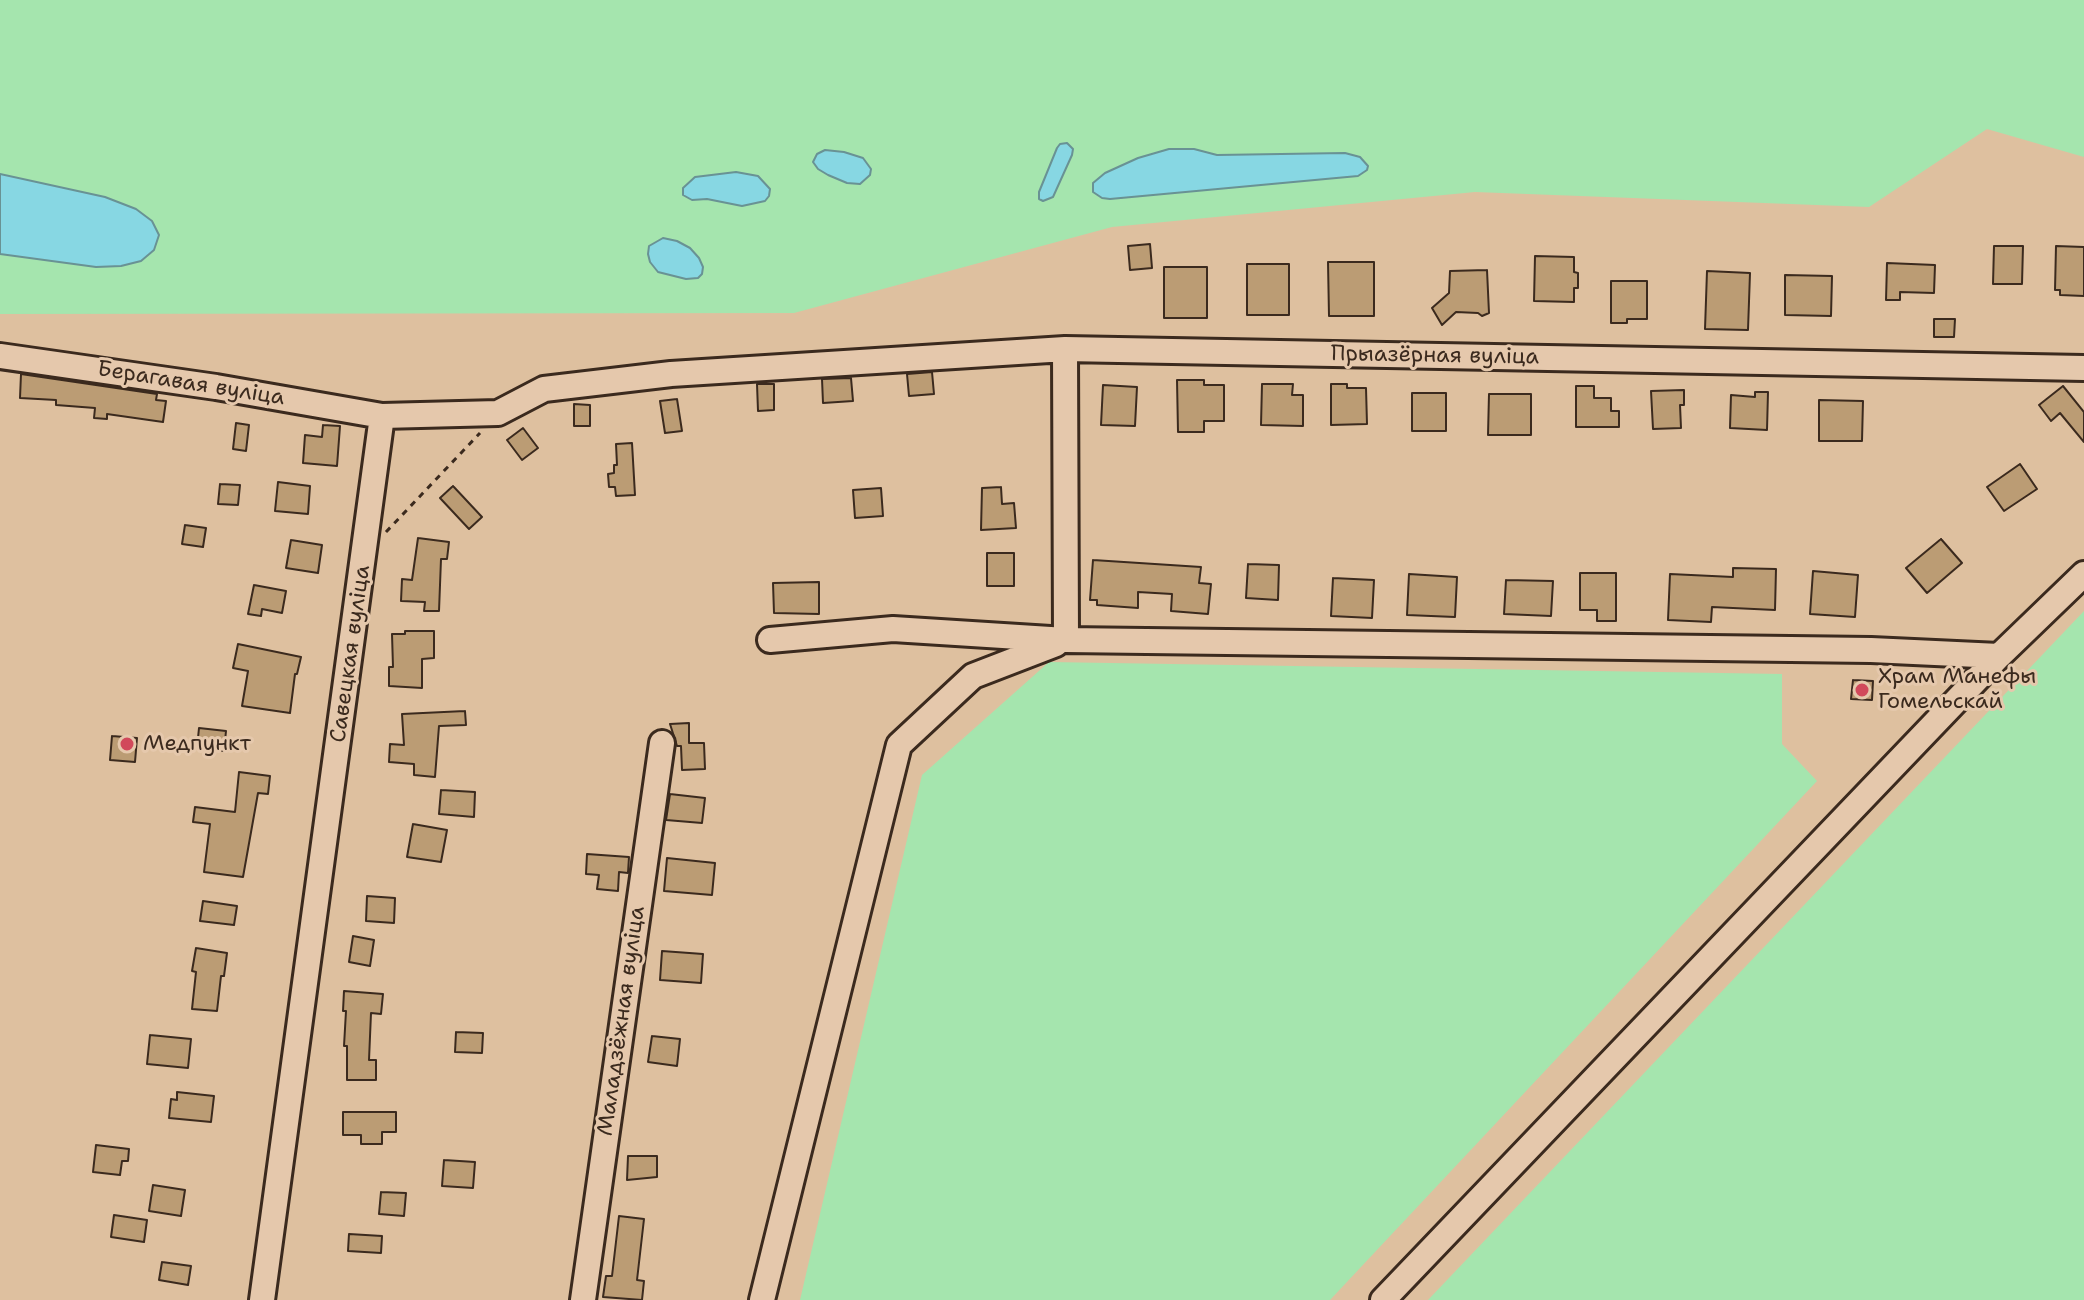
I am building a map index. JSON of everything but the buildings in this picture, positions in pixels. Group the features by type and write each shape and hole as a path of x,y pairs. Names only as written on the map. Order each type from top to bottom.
{"street":[{"name":"Прыазёрная вуліца","path":"498,413 544,389 671,374 1065,349 2084,368"},
{"path":"1065,349 1066,640"},
{"name":"Берагавая вуліца","path":"0,356 216,387 382,416"},
{"path":"382,416 498,413"},
{"name":"Савецкая вуліца","path":"262,1300 382,416"},
{"path":"1383,1300 1999,656 2084,574"},
{"path":"770,640 893,629 1066,640 1871,650 1999,656"},
{"path":"762,1300 899,745 973,676 1066,640"},
{"name":"Маладзёжная вуліца","path":"583,1300 662,743"}],"path":[{"path":"364,555 498,413"}],"green space":[{"path":"0,0 2084,0 2084,157 1987,129 1869,207 1475,192 1112,227 794,313 0,314"},
{"path":"2084,611 2084,1300 1428,1300"},
{"path":"1049,662 1782,674 1782,744 1817,781 1330,1300 800,1300 922,775"}],"water":[{"path":"1067,143 1073,149 1072,155 1053,197 1043,201 1039,199 1039,192 1057,148"},
{"path":"1169,149 1194,149 1217,155 1345,153 1360,157 1368,166 1358,176 1110,199 1093,192 1093,183 1105,173 1138,158"},
{"path":"825,150 863,158 871,169 870,175 860,184 847,183 828,175 813,162 817,154"},
{"path":"736,172 758,176 770,189 765,201 742,206 707,199 692,200 683,195 683,188 695,177"},
{"path":"0,174 105,197 136,209 152,221 159,235 154,250 141,261 96,267 0,254"},
{"path":"663,238 690,248 699,258 703,267 698,278 686,279 658,272 650,262 649,246"}],"place":[{"name":"Храм Манефы Гомельскай","path":"1862,690"},
{"name":"Медпункт","path":"127,744"}]}
